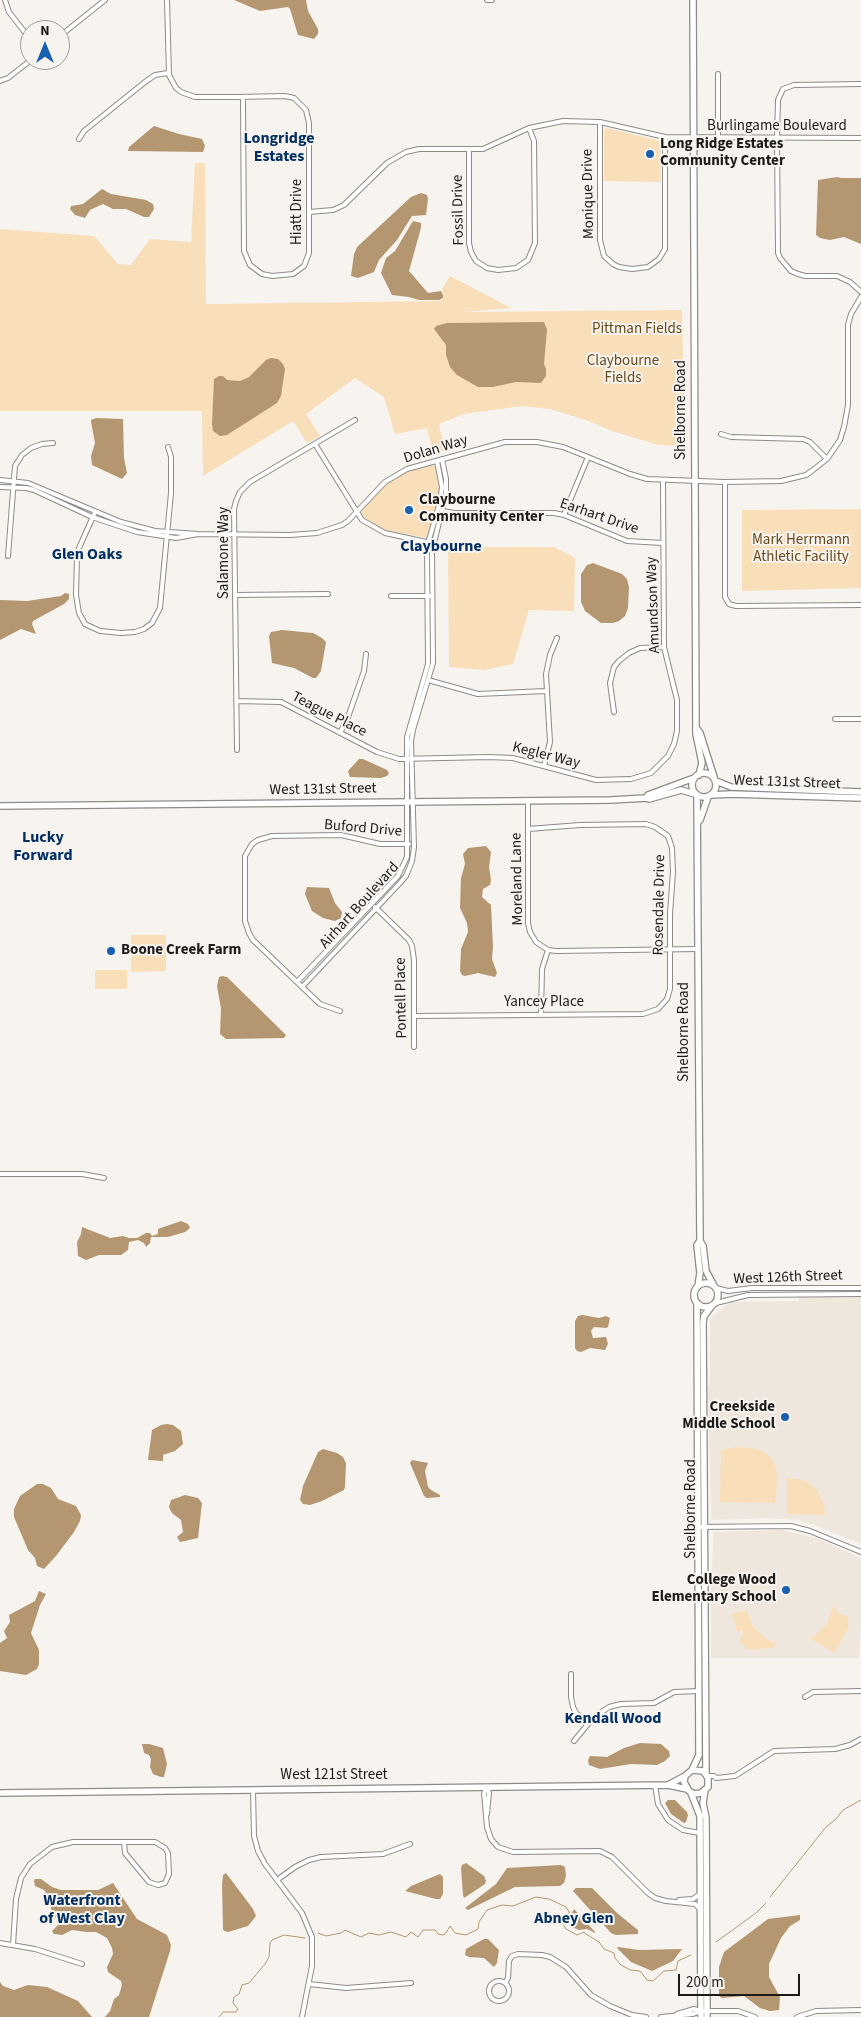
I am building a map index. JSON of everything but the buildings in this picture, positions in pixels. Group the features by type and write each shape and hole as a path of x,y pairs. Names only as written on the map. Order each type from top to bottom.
{"street":[{"path":"5,0 9,12 20,26"},
{"path":"70,28 105,0"},
{"path":"167,0 168,73 176,88 187,96 243,97"},
{"path":"487,0 492,0"},
{"name":"Shelborne Road","path":"693,0 697,741 702,760 697,776"},
{"path":"0,80 8,78 20,69"},
{"path":"79,139 84,131 155,74 168,73"},
{"path":"718,74 718,138"},
{"path":"861,84 794,85 783,90 778,100 777,138 778,253 780,258 792,272 805,276 837,276 850,282 861,292"},
{"name":"Hiatt Drive","path":"285,96 299,101 306,110 308,118 309,249 306,264 297,273 277,276 262,274 253,269 244,251 243,97 285,96"},
{"name":"Burlingame Boulevard","path":"309,212 327,211 344,205 387,163 401,154 419,149 469,150 488,147 529,128 563,121 600,122 665,137 861,138"},
{"name":"Monique Drive","path":"600,122 600,240 602,252 608,260 619,267 640,268 648,266 656,262 661,256 665,245 665,137"},
{"name":"Fossil Drive","path":"469,150 468,243 471,252 476,260 487,268 511,269 521,266 528,260 535,243 534,141 529,128"},
{"path":"721,434 731,437 803,439 810,442 827,459 840,440 846,418 847,335 851,314 861,296"},
{"name":"Salamone Way","path":"237,750 236,501 245,486 355,420"},
{"name":"Dolan Way","path":"0,480 28,483 95,512 138,527 167,532 235,535 317,534 342,525 385,482 407,469 497,444 526,441 563,447 637,477 663,481 781,481 806,474 827,459"},
{"path":"8,556 15,466 26,451 36,445 53,443"},
{"path":"316,444 356,512 368,524 385,533 430,543"},
{"path":"95,512 79,548 76,604 79,614 85,624 100,631 110,633 135,632 144,629 157,616 162,593 171,493 171,457 168,447"},
{"path":"564,515 588,457"},
{"path":"409,802 408,729 427,679 433,656 430,543 440,510 446,479 439,460"},
{"name":"Amundson Way","path":"663,481 664,647 678,708 676,738 668,756"},
{"path":"725,482 725,597 729,604 736,606 861,605"},
{"name":"Dolan Way","path":"0,487 34,490 92,517 137,532 167,537 191,537 198,534"},
{"name":"Earhart Drive","path":"440,510 455,513 548,512 564,515 628,541 663,543"},
{"path":"236,595 328,594"},
{"path":"391,596 430,596"},
{"path":"544,766 550,742 546,690 547,665 556,638"},
{"path":"614,712 610,683 614,668 622,657 634,650 664,647"},
{"path":"340,733 351,711 364,671 366,654"},
{"path":"427,679 478,694 546,690"},
{"name":"Teague Place","path":"236,701 281,702 382,754 409,759"},
{"path":"835,718 861,719"},
{"name":"Shelborne Road","path":"697,729 715,780"},
{"name":"Kegler Way","path":"409,759 502,757 596,780 624,780 650,773 668,756"},
{"path":"706,773 715,780 716,789 710,796 701,797 696,794 692,784 697,776 706,773"},
{"name":"West 131st Street","path":"646,798 648,795 697,776"},
{"name":"West 131st Street","path":"715,780 731,788 861,792"},
{"name":"West 131st Street","path":"0,806 649,799 681,790 696,794"},
{"name":"Shelborne Road","path":"696,794 698,822 697,949 700,1241 706,1271 714,1286"},
{"name":"Shelborne Road","path":"698,822 710,796"},
{"name":"West 131st Street","path":"710,796 861,798"},
{"name":"Moreland Lane","path":"528,800 528,923 533,938 548,950"},
{"name":"Airhart Boulevard","path":"297,982 402,870 407,857 409,802"},
{"name":"Airhart Boulevard","path":"302,986 406,876 412,861 413,844 409,802"},
{"name":"Rosendale Drive","path":"528,829 580,825 646,824 663,831 668,836 672,848 673,872 669,949 670,989 667,999"},
{"name":"Buford Drive","path":"297,982 253,940 246,927 244,864 245,856 252,844 272,836 341,836 380,844 413,844"},
{"name":"Pontell Place","path":"372,904 409,940 412,946 414,960 414,1047"},
{"path":"541,1015 542,969 548,950 697,949"},
{"path":"297,982 320,1004 340,1011"},
{"name":"Yancey Place","path":"415,1016 643,1014 658,1008 667,999"},
{"path":"0,1174 82,1174 104,1178"},
{"name":"Shelborne Road","path":"698,1286 700,1273 697,1245 700,1241"},
{"path":"703,1283 714,1286 719,1295 713,1305 704,1308 696,1303 694,1296 698,1286 703,1283"},
{"name":"West 126th Street","path":"714,1286 728,1292 752,1288 861,1288"},
{"name":"West 126th Street","path":"713,1305 726,1299 748,1295 861,1294"},
{"name":"Shelborne Road","path":"696,1303 707,1775"},
{"name":"Shelborne Road","path":"692,1770 699,1755 703,1323 706,1313 713,1305"},
{"path":"701,1527 791,1526 815,1533 861,1552"},
{"path":"571,1674 570,1697 573,1707 576,1713 588,1723"},
{"path":"574,1742 588,1723 603,1710 613,1706 654,1703 674,1692 699,1691"},
{"path":"805,1697 813,1692 861,1691"},
{"path":"704,2013 699,1812 684,1782 686,1776 692,1770 699,1770 716,1778 736,1776 774,1750 840,1748 861,1739"},
{"path":"704,2013 706,1818 703,1803 707,1787 707,1775"},
{"name":"West 121st Street","path":"668,1785 686,1776"},
{"path":"689,1791 698,1794 716,1778"},
{"path":"655,1785 658,1804 668,1820 683,1830 700,1833"},
{"name":"West 121st Street","path":"0,1793 655,1785 668,1785 689,1791"},
{"path":"487,1787 489,1796 487,1827 491,1839 505,1850 513,1852 600,1852 612,1857 648,1894 660,1900 695,1904 700,1909"},
{"path":"253,1789 256,1843 261,1858 302,1913 310,1930 313,1958 302,2017"},
{"path":"13,1945 18,1887 25,1870 34,1859 52,1847 66,1843 124,1842 155,1842 165,1848 169,1860 169,1874 164,1883 158,1885 149,1882 127,1856 124,1842"},
{"path":"277,1880 309,1860 321,1857 383,1854 410,1844"},
{"path":"671,1902 693,1899 700,1893"},
{"path":"1,1945 35,1949 82,1964"},
{"path":"505,1983 508,1978 509,1961 512,1956 518,1954 542,1955 550,1957 566,1967 592,1995 610,2006 632,2015 646,2017"},
{"path":"499,1981 505,1983 509,1988 506,1998 501,2001 494,2000 489,1992 490,1986 499,1981"},
{"path":"309,1984 346,1988 411,1983"},
{"path":"797,2017 820,2010 861,2010"},
{"path":"661,2017 676,2014 738,2012 756,2017"}],"shaded area":[{"path":"234,0 306,0 308,11 318,29 318,34 314,39 298,35 288,7 260,11"},
{"path":"154,126 202,139 205,146 203,152 128,151 129,147"},
{"path":"837,177 861,178 861,244 844,237 830,240 816,235 818,180"},
{"path":"102,189 111,194 146,200 153,204 154,209 149,217 144,217 126,209 113,209 103,204 90,210 85,218 75,215 70,209 71,206 83,204"},
{"path":"421,193 427,195 428,199 426,215 412,216 397,240 379,260 374,272 358,278 351,276 354,254 357,247 411,197"},
{"path":"413,221 421,223 421,228 409,271 428,293 441,291 443,298 439,300 419,300 392,295 381,273 386,258 395,251"},
{"path":"544,322 547,330 544,364 546,376 541,383 516,382 493,387 478,387 457,375 450,367 446,355 446,345 434,329 436,326 447,323"},
{"path":"271,358 278,359 285,369 281,396 277,403 227,435 220,436 213,431 214,379 223,376 227,380 240,381 249,377 266,360"},
{"path":"96,418 123,419 124,458 127,473 122,479 92,465 91,456 95,443 91,420"},
{"path":"593,563 622,574 627,579 629,587 628,608 625,616 619,621 601,623 585,611 581,602 581,574 587,565"},
{"path":"65,593 69,594 69,599 64,604 33,621 32,624 36,634 21,629 0,640 0,600 27,601 61,596"},
{"path":"282,630 313,633 326,642 321,671 316,678 294,668 272,663 269,636 271,632"},
{"path":"359,759 387,770 389,773 381,778 350,777 348,771"},
{"path":"486,846 491,852 489,867 491,880 490,885 483,889 482,897 491,905 492,959 497,973 495,977 478,973 465,976 460,971 461,949 468,932 467,923 460,908 461,878 465,864 463,854 468,848"},
{"path":"307,887 329,888 335,903 342,912 341,918 335,921 323,918 312,911 305,894"},
{"path":"219,977 227,977 286,1035 284,1038 226,1039 220,1034 221,1009 217,986"},
{"path":"181,1221 188,1224 190,1228 185,1232 168,1237 151,1237 150,1243 146,1247 144,1243 138,1240 129,1242 128,1250 121,1255 99,1255 86,1260 78,1256 77,1242 82,1227 110,1238 123,1236 137,1238 146,1233 150,1233 152,1236 158,1234 158,1229"},
{"name":"Creekside Middle School","path":"799,1297 861,1297 861,1544 797,1520 769,1518 711,1519 708,1387 710,1384 710,1318 731,1302 799,1301"},
{"path":"578,1316 599,1318 606,1316 610,1318 608,1327 594,1327 591,1331 593,1338 606,1337 608,1344 605,1350 590,1348 581,1352 575,1348 575,1321"},
{"path":"167,1424 173,1425 181,1431 183,1444 175,1451 163,1455 163,1461 148,1460 152,1430"},
{"path":"323,1449 343,1457 346,1463 344,1490 322,1501 310,1505 303,1504 300,1500 303,1486 318,1452"},
{"path":"412,1460 428,1463 425,1471 428,1487 440,1495 440,1497 427,1498 424,1496 410,1463"},
{"path":"37,1484 43,1484 51,1488 58,1499 76,1506 81,1515 74,1532 44,1569 37,1566 35,1558 28,1550 14,1517 14,1509 20,1496"},
{"path":"185,1495 198,1498 202,1503 198,1538 180,1542 177,1537 183,1532 181,1520 172,1513 169,1507 171,1500"},
{"name":"College Wood Elementary School","path":"782,1530 816,1538 861,1558 859,1658 711,1658 711,1584 714,1532"},
{"path":"39,1591 46,1594 40,1605 31,1633 39,1650 37,1669 26,1675 0,1671 0,1643 7,1638 4,1631 10,1622 9,1615 35,1601"},
{"path":"640,1743 661,1744 669,1751 670,1756 657,1765 631,1764 600,1769 589,1765 588,1760 590,1756 607,1757 624,1748"},
{"path":"142,1744 163,1748 167,1764 164,1777 153,1774 150,1767 151,1759 149,1755 144,1753"},
{"path":"668,1800 675,1800 687,1812 686,1822 684,1823 671,1814 665,1803"},
{"path":"466,1863 484,1876 486,1881 485,1884 464,1898 461,1868"},
{"path":"561,1865 565,1867 566,1876 564,1883 560,1886 515,1887 468,1910 465,1908 496,1884 507,1868"},
{"path":"226,1873 253,1909 256,1916 248,1926 228,1932 223,1929 222,1885 223,1875"},
{"path":"440,1874 443,1877 443,1894 440,1899 405,1891 411,1886"},
{"path":"35,1879 41,1879 52,1887 61,1890 98,1890 113,1883 137,1919 167,1935 171,1945 170,1951 149,2017 105,2017 110,2011 114,1999 119,1995 122,1985 121,1981 108,1972 107,1967 113,1954 107,1938 96,1932 72,1930 62,1935 54,1934 52,1931 59,1924 59,1921 52,1915 50,1898 44,1890 35,1886"},
{"path":"576,1888 592,1888 617,1913 638,1930 638,1934 616,1935 611,1933 573,1891"},
{"path":"574,1909 595,1933 587,1929 579,1930 570,1926 568,1920"},
{"path":"800,1915 800,1920 790,1926 781,1938 769,1964 769,1977 780,1997 779,2010 770,2011 760,2008 744,1996 722,1998 719,1996 719,1967 724,1952 768,1919"},
{"path":"484,1939 488,1939 499,1950 497,1963 494,1967 484,1958 465,1955 466,1949"},
{"path":"618,1947 639,1950 682,1949 673,1961 652,1971 631,1962"},
{"path":"0,1982 3,1986 14,1990 28,1985 47,1987 78,2001 92,2017 0,2017"}],"green space":[{"path":"607,128 660,141 661,182 604,181 604,129"},
{"path":"195,163 205,163 206,304 442,301 444,295 442,289 450,276 511,308 463,312 682,310 685,446 659,445 550,409 522,406 464,414 439,424 445,450 433,453 427,428 395,434 384,397 355,378 306,414 320,436 307,443 293,421 203,476 202,411 0,411 0,229 94,236 118,264 131,265 150,239 191,242"},
{"path":"432,465 436,467 440,490 427,538 385,530 361,514 363,509 390,481 403,473"},
{"name":"Mark Herrmann Athletic Facility","path":"861,509 861,588 742,591 742,510"},
{"path":"448,547 554,547 575,558 574,611 529,610 513,664 485,670 449,667"},
{"path":"131,935 166,935 166,971 131,972"},
{"path":"95,970 127,970 127,989 95,989"},
{"path":"736,1447 762,1451 770,1456 778,1476 775,1503 720,1502 721,1450"},
{"path":"787,1478 804,1480 817,1490 824,1505 825,1515 787,1514"},
{"path":"833,1605 839,1614 847,1616 848,1628 835,1653 811,1639 827,1624"},
{"path":"747,1610 756,1630 767,1639 776,1643 773,1648 749,1650 739,1642 743,1635 742,1630 737,1632 732,1614"}],"waterway":[{"path":"770,1897 826,1827 843,1810 861,1800"},
{"path":"318,1933 326,1936 341,1933 345,1930 361,1937 369,1933 379,1935 391,1932 406,1937 411,1932 418,1937 423,1930 435,1930 438,1934 443,1935 450,1926 455,1933 466,1935 478,1929 479,1922 487,1910 502,1905 513,1906 536,1897 549,1899 566,1907 570,1913 562,1915 560,1919 566,1929 577,1935 584,1932 599,1942 604,1949 614,1953 615,1958 621,1965 630,1970 640,1971 647,1980 653,1981 664,1971 676,1970 678,1961 691,1955"},
{"path":"716,1942 756,1913 766,1903"},
{"path":"219,2017 223,2012 236,2012 238,2009 233,2003 234,1997 239,1994 242,1985 249,1983 265,1964 269,1957 272,1940 284,1935 305,1938"}],"place":[{"name":"Long Ridge Estates Community Center","path":"650,154"},
{"name":"Claybourne Community Center","path":"409,510"},
{"name":"Boone Creek Farm","path":"111,951"},
{"name":"Creekside Middle School","path":"785,1417"},
{"name":"College Wood Elementary School","path":"786,1590"}],"district":[{"name":"Longridge Estates","path":"279,148"},
{"name":"Claybourne","path":"441,547"},
{"name":"Glen Oaks","path":"87,555"},
{"name":"Lucky Forward","path":"43,847"},
{"name":"Kendall Wood","path":"613,1719"},
{"name":"Waterfront of West Clay","path":"82,1910"},
{"name":"Abney Glen","path":"574,1919"}],"park label":[{"name":"Pittman Fields","path":"637,330"},
{"name":"Claybourne Fields","path":"623,370"}]}
